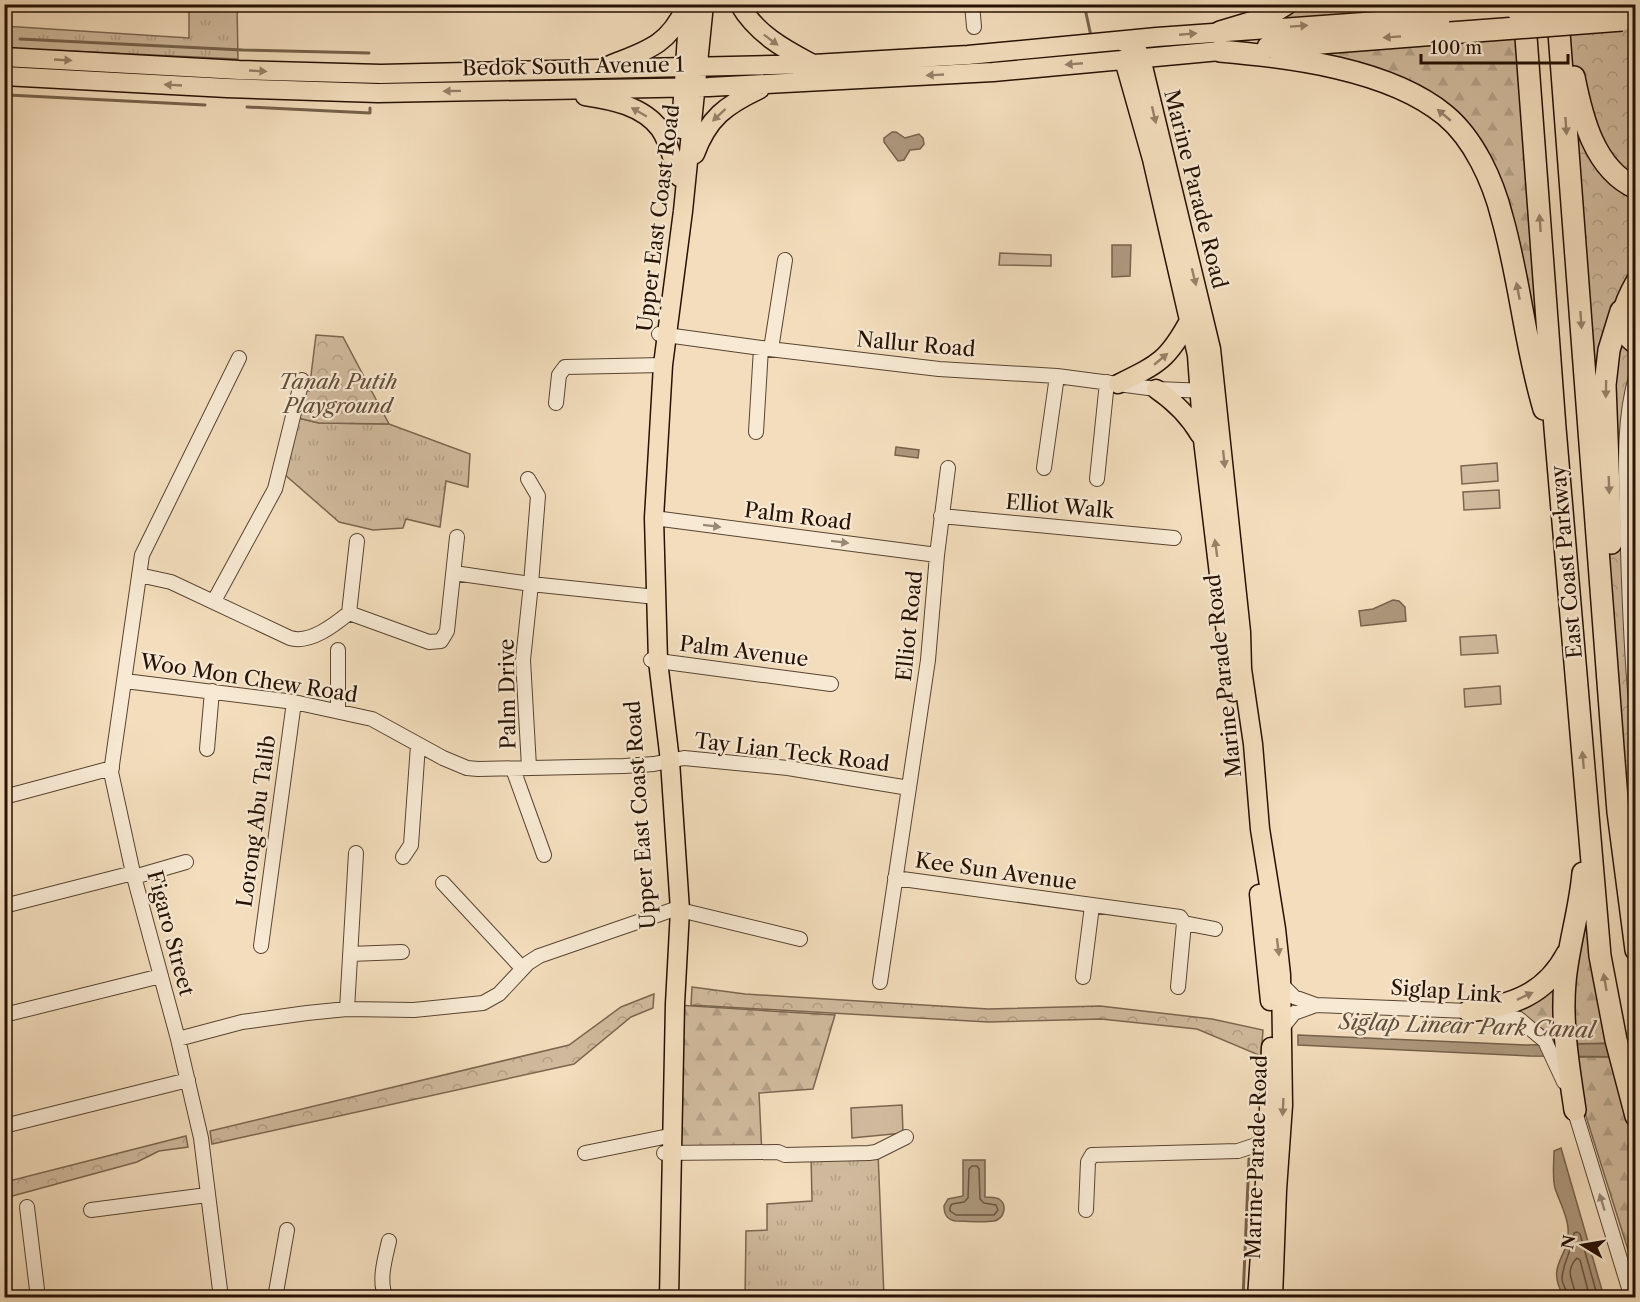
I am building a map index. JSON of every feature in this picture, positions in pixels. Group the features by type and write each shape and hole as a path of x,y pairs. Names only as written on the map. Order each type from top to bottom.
{"highway":[{"path":"1220,41 1286,4"},
{"path":"1410,4 1450,24"},
{"name":"East Coast Parkway","path":"1557,4 1618,812 1635,950"},
{"path":"1565,4 1572,68 1579,103 1589,133 1612,171 1635,188"},
{"name":"East Coast Parkway","path":"1522,7 1600,956 1618,1047 1635,1116"},
{"path":"1220,41 1450,24 1626,15"},
{"path":"1220,41 1367,77 1419,98 1454,124 1476,155 1499,205 1540,396 1544,409 1555,428"},
{"path":"1613,748 1615,653 1605,393 1609,350 1621,311"},
{"path":"1575,1110 1564,1065 1566,1036 1564,994 1580,902 1588,818"},
{"path":"1469,1011 1492,1008 1527,996 1553,975 1572,946"}],"main road":[{"name":"Upper East Coast Road","path":"673,253 683,211 690,67 688,4"},
{"path":"600,69 665,39 678,24 688,4"},
{"name":"Upper East Coast Road","path":"690,67 704,4"},
{"path":"739,4 762,33 782,48 813,64"},
{"name":"Bedok South Avenue 1","path":"4,57 239,70 369,74 813,64 968,55 1121,41 1220,41"},
{"path":"1121,41 1134,45 1133,59"},
{"name":"Bedok South Avenue 1","path":"5,77 378,93 768,85 993,72 1133,59 1220,41"},
{"name":"Marine Parade Road","path":"1133,59 1152,159 1197,356 1208,391 1203,440 1229,668 1243,752 1268,976 1272,1024 1268,1138 1257,1298"},
{"name":"Marine Parade Road","path":"1133,59 1203,314 1208,391 1241,632 1242,669 1253,744 1260,829 1279,950 1283,1105 1276,1190 1273,1298"},
{"path":"683,211 692,164 702,136 711,122 734,101 768,85"},
{"name":"Upper East Coast Road","path":"661,1298 669,1148 676,910 666,762 654,661 646,517 659,365 673,253 689,87"},
{"path":"527,90 599,98 636,108 662,131 679,177"},
{"path":"1635,280 1621,311 1624,334 1635,345"},
{"path":"1112,383 1158,364 1177,344 1190,319"},
{"name":"Upper East Coast Road","path":"652,597 659,365"},
{"path":"1156,389 1170,398 1190,418 1203,440"},
{"name":"Upper East Coast Road","path":"669,1148 669,1298"}],"street":[{"path":"972,4 974,27"},
{"path":"756,432 766,348 785,260"},
{"name":"Nallur Road","path":"663,334 939,369 1057,376 1156,389 1208,391"},
{"name":"Woo Mon Chew Road","path":"239,358 142,555 124,681 294,702 372,718 418,745 467,768 624,766 666,762"},
{"path":"556,403 559,375 565,368 659,365"},
{"path":"1044,468 1057,376"},
{"path":"1635,377 1628,423 1627,493 1629,617 1635,701"},
{"path":"214,601 275,489 302,380"},
{"path":"1097,479 1112,383"},
{"name":"Elliot Road","path":"880,982 928,660 941,516 948,468"},
{"name":"Palm Drive","path":"528,479 538,496 523,660 529,767"},
{"name":"Elliot Walk","path":"941,516 1174,538"},
{"name":"Palm Road","path":"654,518 937,555"},
{"path":"349,613 429,642 441,641 447,631 457,537"},
{"path":"349,613 357,541"},
{"path":"454,573 652,597"},
{"path":"139,575 171,582 295,639 309,638 349,613"},
{"path":"338,650 338,711"},
{"name":"Palm Avenue","path":"654,661 831,684"},
{"name":"Figaro Street","path":"124,681 112,778 134,875 178,1040 201,1138 221,1298"},
{"path":"207,749 212,692"},
{"name":"Lorong Abu Talib","path":"261,946 294,702"},
{"path":"403,857 411,845 418,745"},
{"name":"Tay Lian Teck Road","path":"666,762 684,758 788,768 909,788"},
{"path":"4,796 112,768"},
{"path":"513,769 544,855"},
{"path":"346,1009 356,853"},
{"path":"4,906 186,862"},
{"name":"Kee Sun Avenue","path":"895,878 1180,917 1184,923 1215,929"},
{"path":"443,883 522,968"},
{"name":"Kee Sun Avenue","path":"1083,977 1092,906"},
{"path":"178,1040 242,1022 346,1009 414,1010 480,1003 496,996 522,968 539,956 676,910"},
{"name":"Upper East Coast Road","path":"676,910 800,939"},
{"path":"1178,987 1184,923"},
{"path":"350,954 402,952"},
{"path":"4,1015 161,976"},
{"name":"Siglap Link","path":"1281,984 1294,997 1316,1005 1469,1011 1519,1019 1545,1041 1564,1065"},
{"name":"Siglap Link","path":"1282,1028 1294,1013 1316,1005"},
{"path":"4,1126 188,1080"},
{"path":"1575,1110 1632,1298"},
{"path":"1086,1210 1088,1162 1095,1154 1238,1151 1268,1138"},
{"path":"585,1153 669,1148 778,1152 784,1155 869,1153 901,1140"},
{"path":"1238,1151 1257,1158 1266,1166"},
{"path":"91,1210 207,1195"},
{"path":"27,1207 38,1298"},
{"path":"275,1298 287,1230"},
{"path":"386,1298 382,1270 389,1242"}],"green space":[{"path":"1523,4 1249,24 1286,5"},
{"path":"189,5 237,5 238,59 5,48 4,26 189,38"},
{"path":"1557,5 1635,5 1635,949"},
{"path":"1525,26 1555,427 1499,205 1435,108 1283,57"},
{"path":"1000,253 1051,255 1051,266 999,265"},
{"name":"Tanah Putih Playground","path":"316,335 343,337 389,424 319,423 298,418 304,391 309,391"},
{"path":"298,418 319,423 389,424 470,454 468,487 446,481 440,527 406,519 403,528 373,530 339,522 284,474"},
{"path":"1497,463 1498,481 1462,484 1461,466"},
{"path":"1499,490 1500,508 1464,510 1463,492"},
{"path":"1496,635 1498,653 1461,655 1460,637"},
{"path":"1500,686 1501,704 1465,707 1464,689"},
{"path":"1586,817 1618,1043 1555,1044 1545,1030 1518,1016 1502,1000 1540,984 1573,928"},
{"path":"692,987 745,994 988,1009 1100,1006 1212,1019 1263,1030 1261,1056 1197,1029 1101,1019 988,1022 691,1005"},
{"path":"654,994 653,1008 631,1017 574,1064 212,1144 210,1131 569,1045 621,1007"},
{"path":"677,1005 835,1015 813,1089 759,1093 762,1155 673,1155"},
{"path":"1561,1057 1622,1057 1635,1108 1635,1272 1584,1110"},
{"path":"902,1105 903,1133 852,1138 851,1108"},
{"path":"186,1136 188,1147 159,1151 137,1162 5,1198 5,1182"},
{"path":"878,1153 884,1297 745,1298 746,1231 767,1230 767,1204 812,1201 811,1154"}],"water":[{"path":"892,132 905,138 919,134 924,144 920,149 910,150 904,160 898,161 884,142 884,138"},
{"path":"1112,245 1131,245 1130,276 1112,277"},
{"path":"896,447 919,450 918,458 895,455"},
{"path":"1393,600 1399,601 1405,607 1406,621 1361,626 1359,611 1373,609"},
{"path":"1298,1035 1526,1045 1635,1043 1636,1057 1529,1056 1298,1045"},
{"path":"1561,1148 1604,1297 1564,1297 1559,1286 1557,1268 1568,1238 1566,1218 1554,1179 1554,1151"},
{"path":"963,1160 985,1160 985,1197 999,1199 1004,1208 1004,1212 997,1220 956,1221 950,1220 945,1214 944,1206 948,1199 963,1196"}],"waterway":[{"path":"1084,4 1091,36"},
{"path":"20,39 243,50 369,53"},
{"path":"8,95 205,105"},
{"path":"247,107 370,113 370,108"},
{"path":"1243,1298 1249,1159"}],"water label":[{"name":"Siglap Linear Park Canal","path":"1467,1026"}]}
